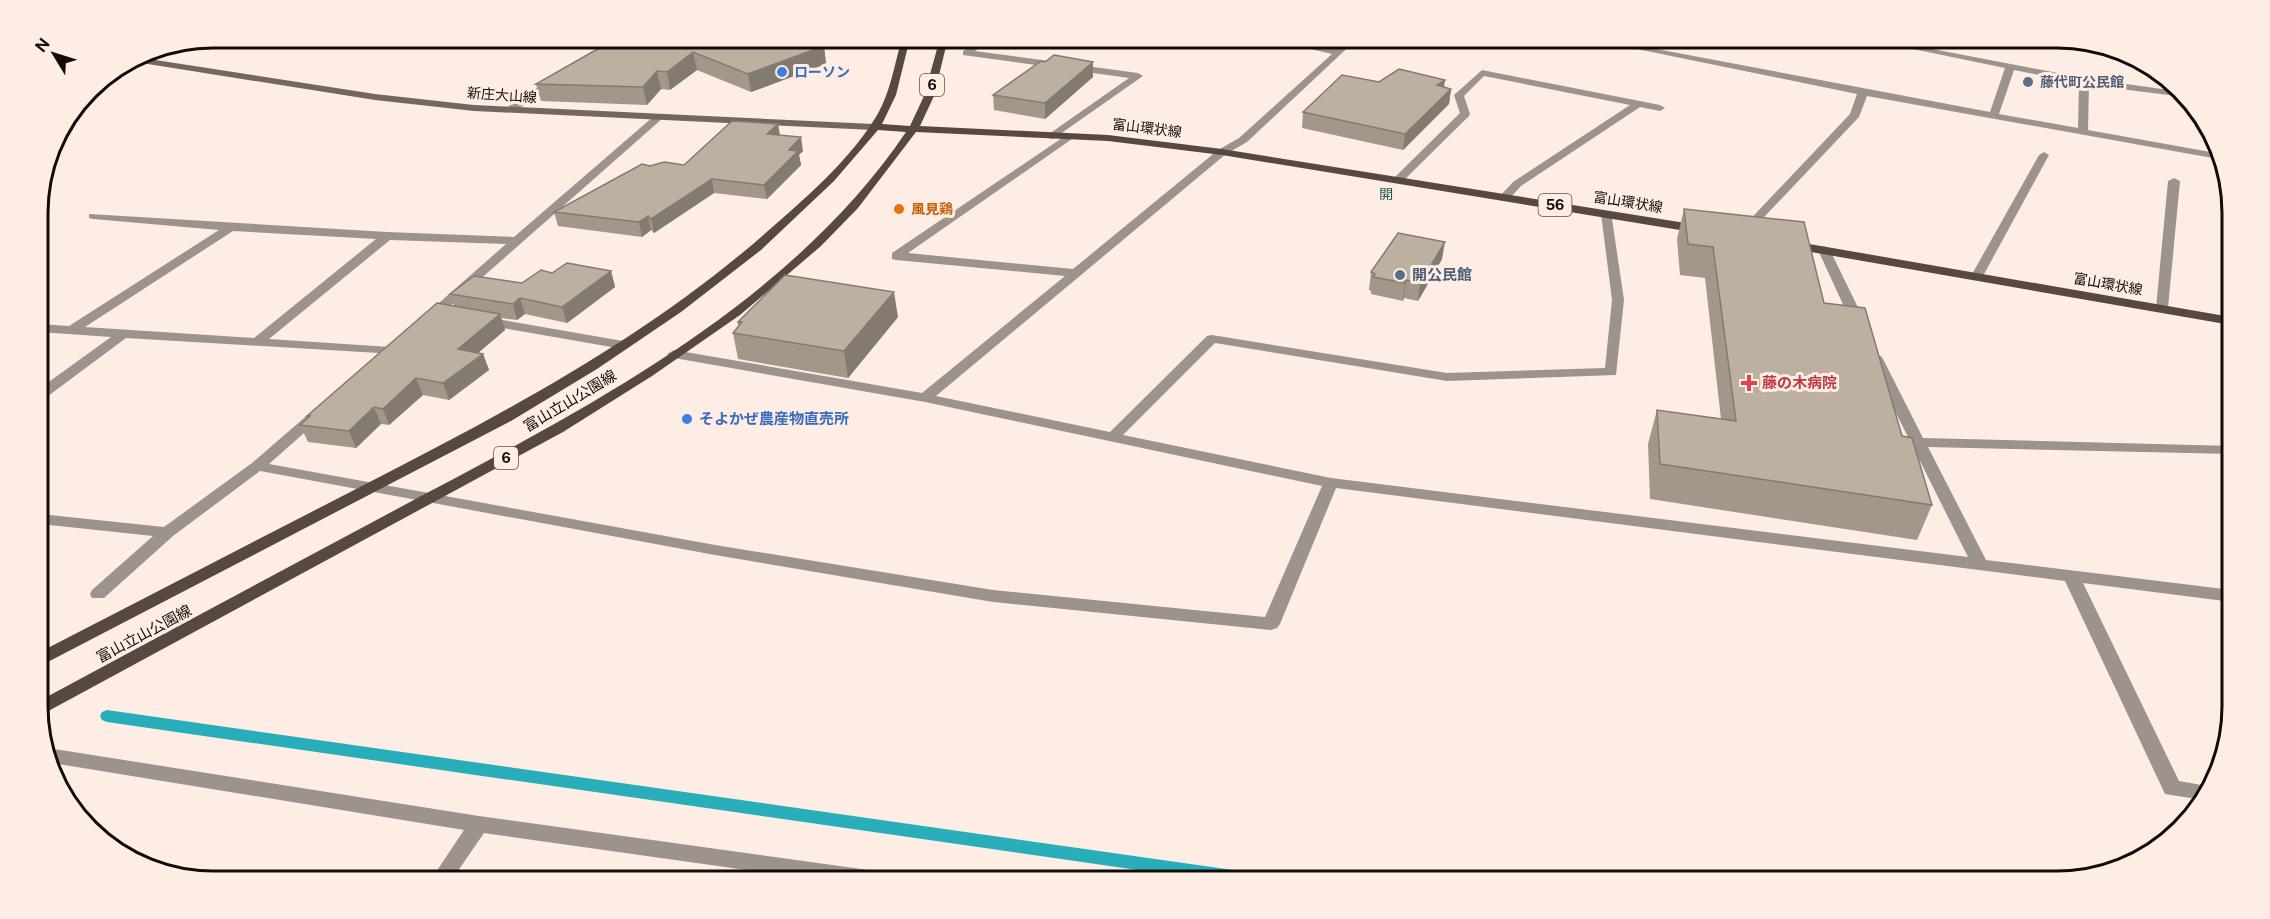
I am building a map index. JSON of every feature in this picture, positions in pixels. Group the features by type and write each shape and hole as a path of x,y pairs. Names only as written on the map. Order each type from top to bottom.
{"main road":[{"name":"富山立山公園線","path":"48,656 373,489 515,413 569,382 745,259 786,224 854,153 874,127 888,103 903,48"},
{"name":"富山立山公園線","path":"48,704 558,429 675,354 723,320 813,245 858,201 912,129 926,104 941,48"},
{"name":"新庄大山線","path":"149,62 375,98 510,110 874,127"},
{"name":"富山環状線","path":"874,127 1068,136 1222,152 1399,179 1707,231"},
{"name":"富山環状線","path":"1782,243 2222,319"}],"street":[{"path":"974,48 966,53 1138,76 1053,136"},
{"path":"1318,48 1338,52"},
{"path":"925,398 1222,152 1243,140 1343,48"},
{"path":"1638,48 1863,92 2084,130 2211,155"},
{"path":"1914,48 2084,81 2171,93"},
{"path":"1994,114 2010,67"},
{"path":"1399,179 1465,114 1459,95 1482,73 1660,108"},
{"path":"510,110 564,74"},
{"path":"2084,81 2084,130"},
{"path":"1740,236 1855,115 1863,92"},
{"path":"1505,197 1517,184 1638,104"},
{"path":"420,325 658,117"},
{"path":"1068,136 896,256 1076,273"},
{"path":"1977,276 2044,155"},
{"path":"2163,308 2174,181"},
{"path":"1112,438 1212,339 1447,377 1611,372 1618,300 1607,214"},
{"path":"93,216 387,237 515,242"},
{"path":"72,330 231,227"},
{"path":"256,342 387,237"},
{"path":"1824,250 1916,442 1979,563"},
{"path":"435,312 623,345"},
{"path":"48,329 390,351"},
{"path":"48,389 123,334"},
{"path":"372,366 405,338"},
{"path":"675,354 925,398 1331,483 2222,595"},
{"path":"98,594 166,532 257,466 328,405"},
{"path":"1916,442 2222,450"},
{"path":"257,466 373,489 993,596 1271,624 1331,483"},
{"path":"48,520 166,532"},
{"path":"2071,575 2172,788 2198,791"},
{"path":"56,756 479,824 812,871"},
{"path":"447,871 479,824"}],"building":[{"path":"600,48 819,48 748,74 693,52 667,72 657,71 643,87 536,84"},
{"path":"1054,55 1093,62 1045,103 993,95 1041,61 1045,62"},
{"path":"1399,69 1445,80 1437,85 1451,89 1405,134 1303,112 1342,75 1379,82"},
{"path":"732,121 778,124 767,134 801,137 789,150 798,151 764,185 712,179 651,219 648,216 639,222 554,212 642,164 650,166 664,162 684,165"},
{"path":"1684,209 1804,222 1824,303 1865,308 1902,436 1912,438 1932,505 1660,464 1657,410 1736,421 1713,247 1688,244"},
{"path":"1398,233 1445,242 1420,283 1406,280 1405,283 1373,277 1375,274 1371,272"},
{"path":"567,263 611,271 562,307 520,298 513,304 450,294 474,276 522,283 541,270 552,273"},
{"path":"785,275 894,292 844,351 733,333 742,322 738,322"},
{"path":"437,303 500,314 458,349 483,354 443,383 416,378 383,409 374,407 349,431 300,425 310,416 307,416"}],"waterway":[{"path":"107,716 1191,871"}],"place":[{"name":"ローソン","path":"782,72"},
{"name":"藤代町公民館","path":"2028,82"},
{"name":"風見鶏","path":"899,209"},
{"name":"開公民館","path":"1400,275"},
{"name":"藤の木病院","path":"1749,383"},
{"name":"そよかぜ農産物直売所","path":"687,419"}],"district":[{"name":"開","path":"1386,194"}]}
